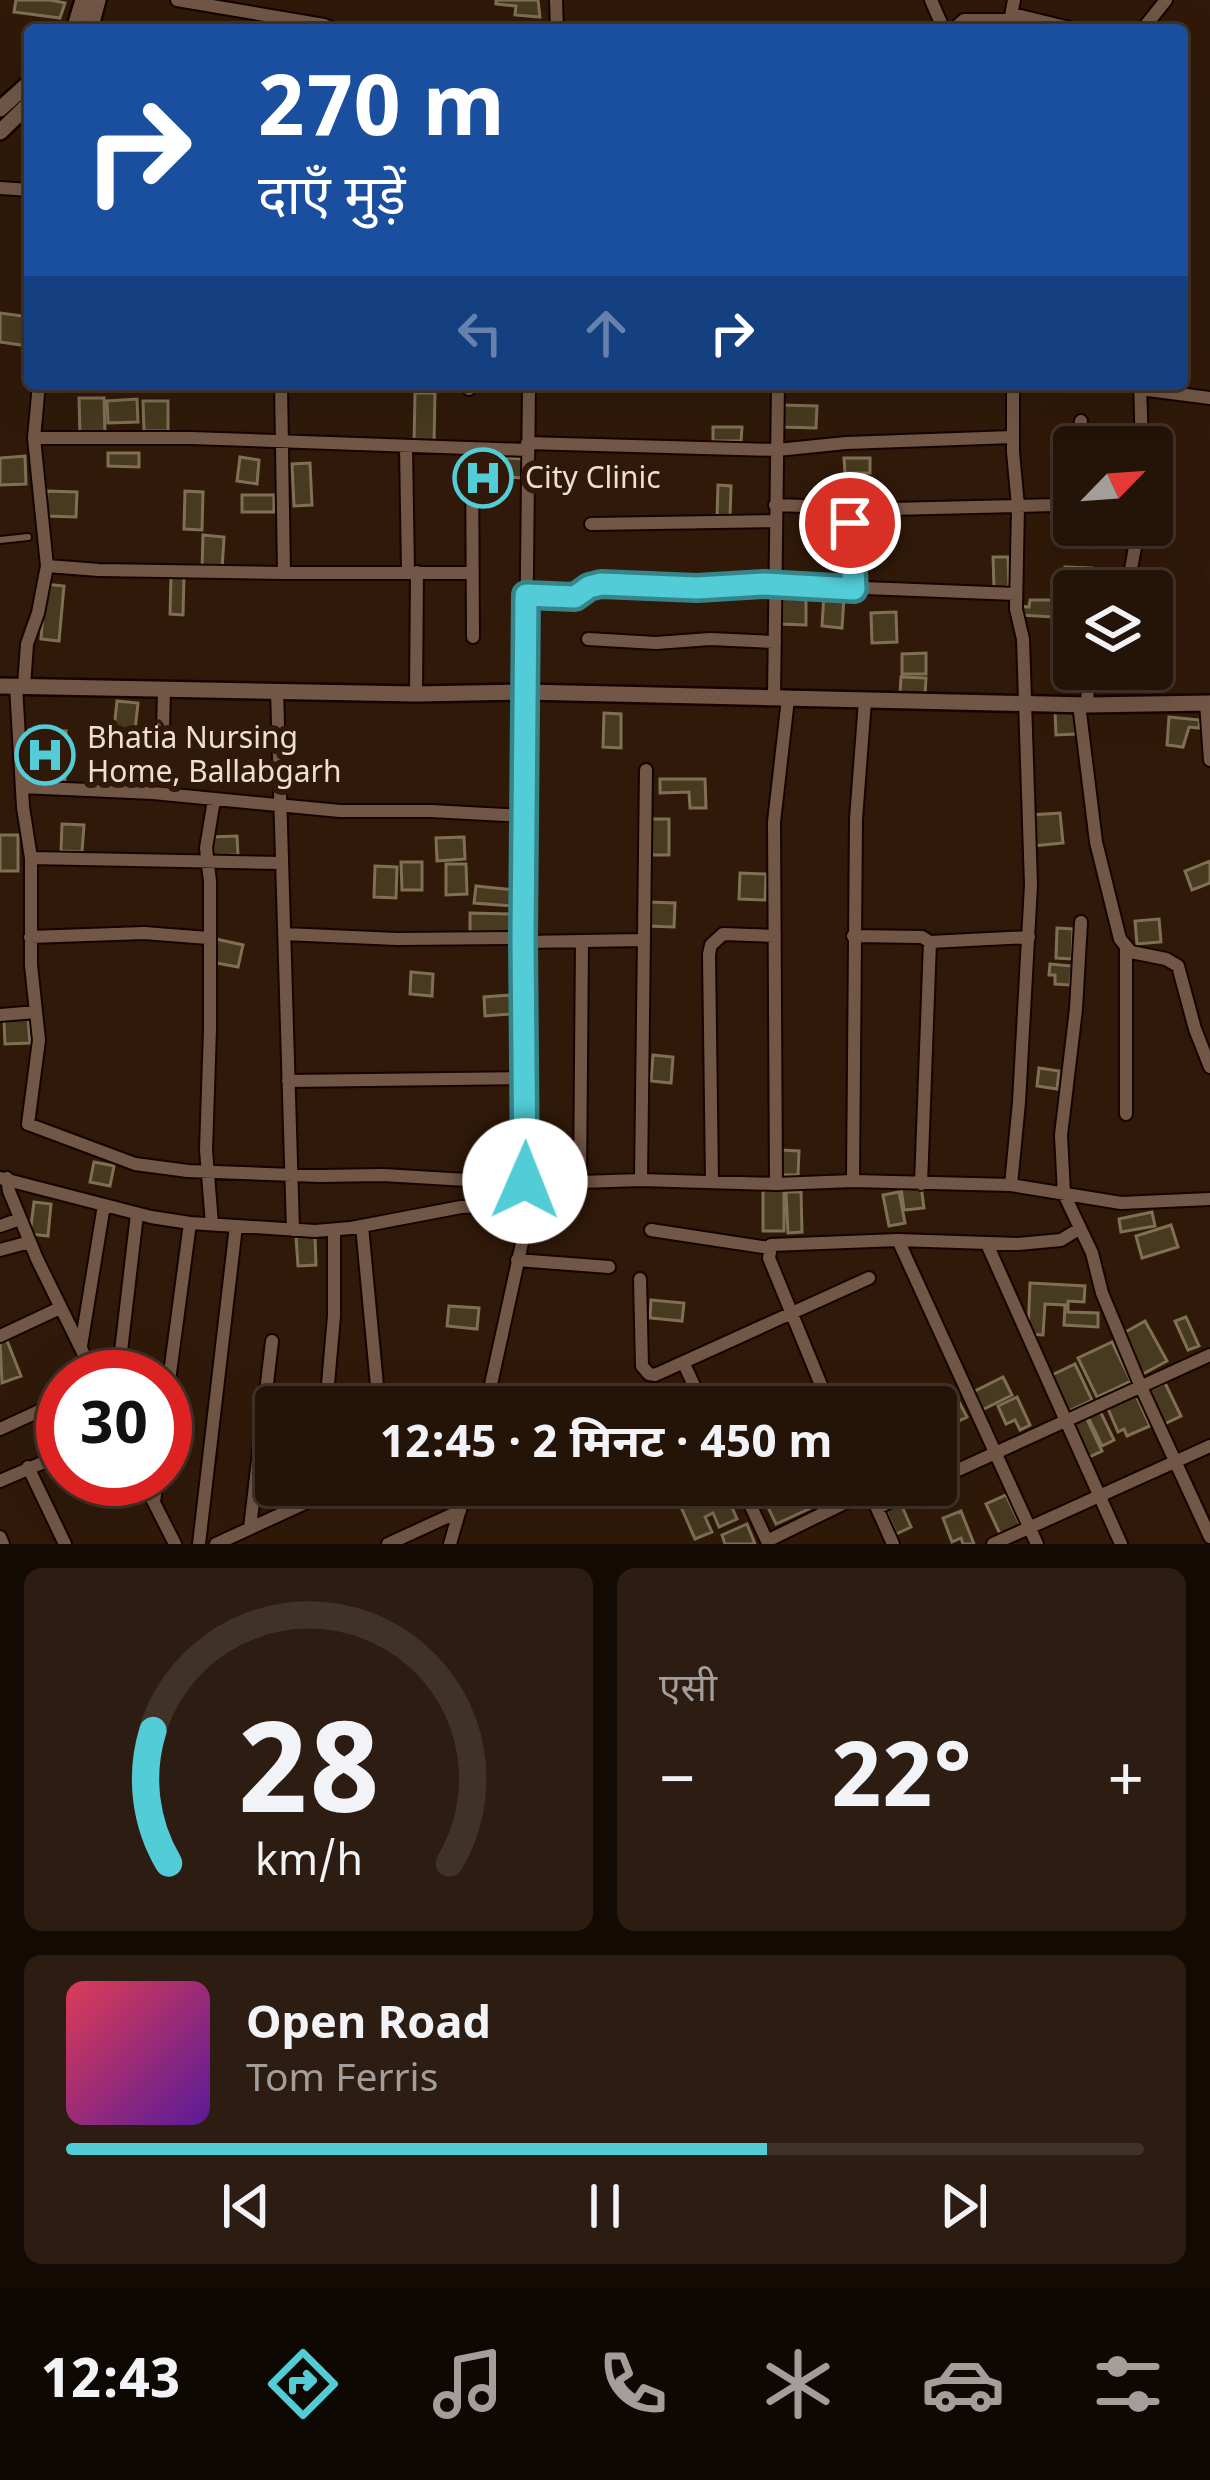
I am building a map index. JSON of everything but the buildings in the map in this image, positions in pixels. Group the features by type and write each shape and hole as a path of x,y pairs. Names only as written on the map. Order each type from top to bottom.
{"street":[{"path":"177,0 318,24"},
{"path":"1147,24 1166,0"},
{"path":"960,24 964,20 1005,21 1013,7 1061,24"},
{"path":"0,109 24,87"},
{"path":"0,132 24,109"},
{"path":"38,390 34,438 47,566 38,613 13,686 31,858 30,937 39,1051 28,1124 135,1164 208,1171 580,1183 1011,1185 1121,1203 1210,1199"},
{"path":"281,390 284,573"},
{"path":"491,1386 526,1204 523,940 529,390"},
{"path":"776,1184 774,822 781,699 775,584 778,390"},
{"path":"1011,1185 1031,885 1026,702 1016,609 1013,390"},
{"path":"1140,390 1141,426"},
{"path":"1163,390 1210,398"},
{"path":"1080,426 1081,421"},
{"path":"34,438 778,450 1013,437"},
{"path":"406,446 416,694"},
{"path":"472,448 473,637"},
{"path":"775,505 1053,505"},
{"path":"849,507 854,589"},
{"path":"591,524 775,521"},
{"path":"47,566 473,573"},
{"path":"526,595 575,597 601,584 697,588 775,584 1016,594"},
{"path":"588,638 776,643"},
{"path":"13,686 1208,703 1210,760"},
{"path":"163,731 164,689"},
{"path":"1085,690 1096,842 1118,934 1126,948 1126,1114"},
{"path":"277,691 293,1230"},
{"path":"853,1181 853,936 865,701"},
{"path":"198,741 278,742"},
{"path":"640,1180 646,770"},
{"path":"22,787 166,794 340,811 526,816"},
{"path":"212,1224 206,1137 211,1030 207,839 214,800"},
{"path":"31,858 282,863"},
{"path":"1081,922 1061,1136 1064,1194 1209,1541"},
{"path":"30,937 144,933 208,938"},
{"path":"284,934 644,940"},
{"path":"712,1181 709,954 723,934 775,936"},
{"path":"853,936 922,937 930,942 1029,937"},
{"path":"580,1183 582,941"},
{"path":"921,1184 930,942"},
{"path":"1126,948 1178,966 1210,1067"},
{"path":"0,1015 36,1012"},
{"path":"288,1081 526,1078"},
{"path":"3,1178 137,1214 293,1230 334,1230 438,1210 526,1204"},
{"path":"3,1178 81,1350"},
{"path":"80,1347 104,1205"},
{"path":"121,1350 137,1214"},
{"path":"0,1226 20,1219"},
{"path":"173,1350 190,1223"},
{"path":"199,1544 236,1226"},
{"path":"362,1226 378,1386"},
{"path":"651,1230 769,1248 775,1243 898,1240 1045,1242 1061,1240 1079,1229"},
{"path":"328,1386 334,1230"},
{"path":"898,1240 1037,1544"},
{"path":"0,1250 30,1242"},
{"path":"986,1244 1121,1544"},
{"path":"769,1248 821,1386"},
{"path":"518,1261 609,1267"},
{"path":"640,1279 642,1366 655,1375 869,1278"},
{"path":"0,1336 60,1308"},
{"path":"250,1528 272,1341"},
{"path":"957,1470 1210,1355"},
{"path":"683,1364 694,1386"},
{"path":"0,1429 36,1412"},
{"path":"993,1544 1210,1446"},
{"path":"0,1481 36,1464"},
{"path":"28,1467 65,1544"},
{"path":"155,1506 175,1544"},
{"path":"216,1544 288,1506"},
{"path":"450,1544 461,1506"},
{"path":"751,1506 768,1542 834,1506"},
{"path":"881,1506 877,1508 893,1544"},
{"path":"388,1544 460,1511"}],"lane":[{"path":"0,540 28,537"}],"place":[{"name":"City Clinic","path":"483,478"},
{"name":"Bhatia Nursing Home, Ballabgarh","path":"45,755"}],"route":[{"path":"525,1181 526,595 575,597 601,584 854,589 850,523"}]}
